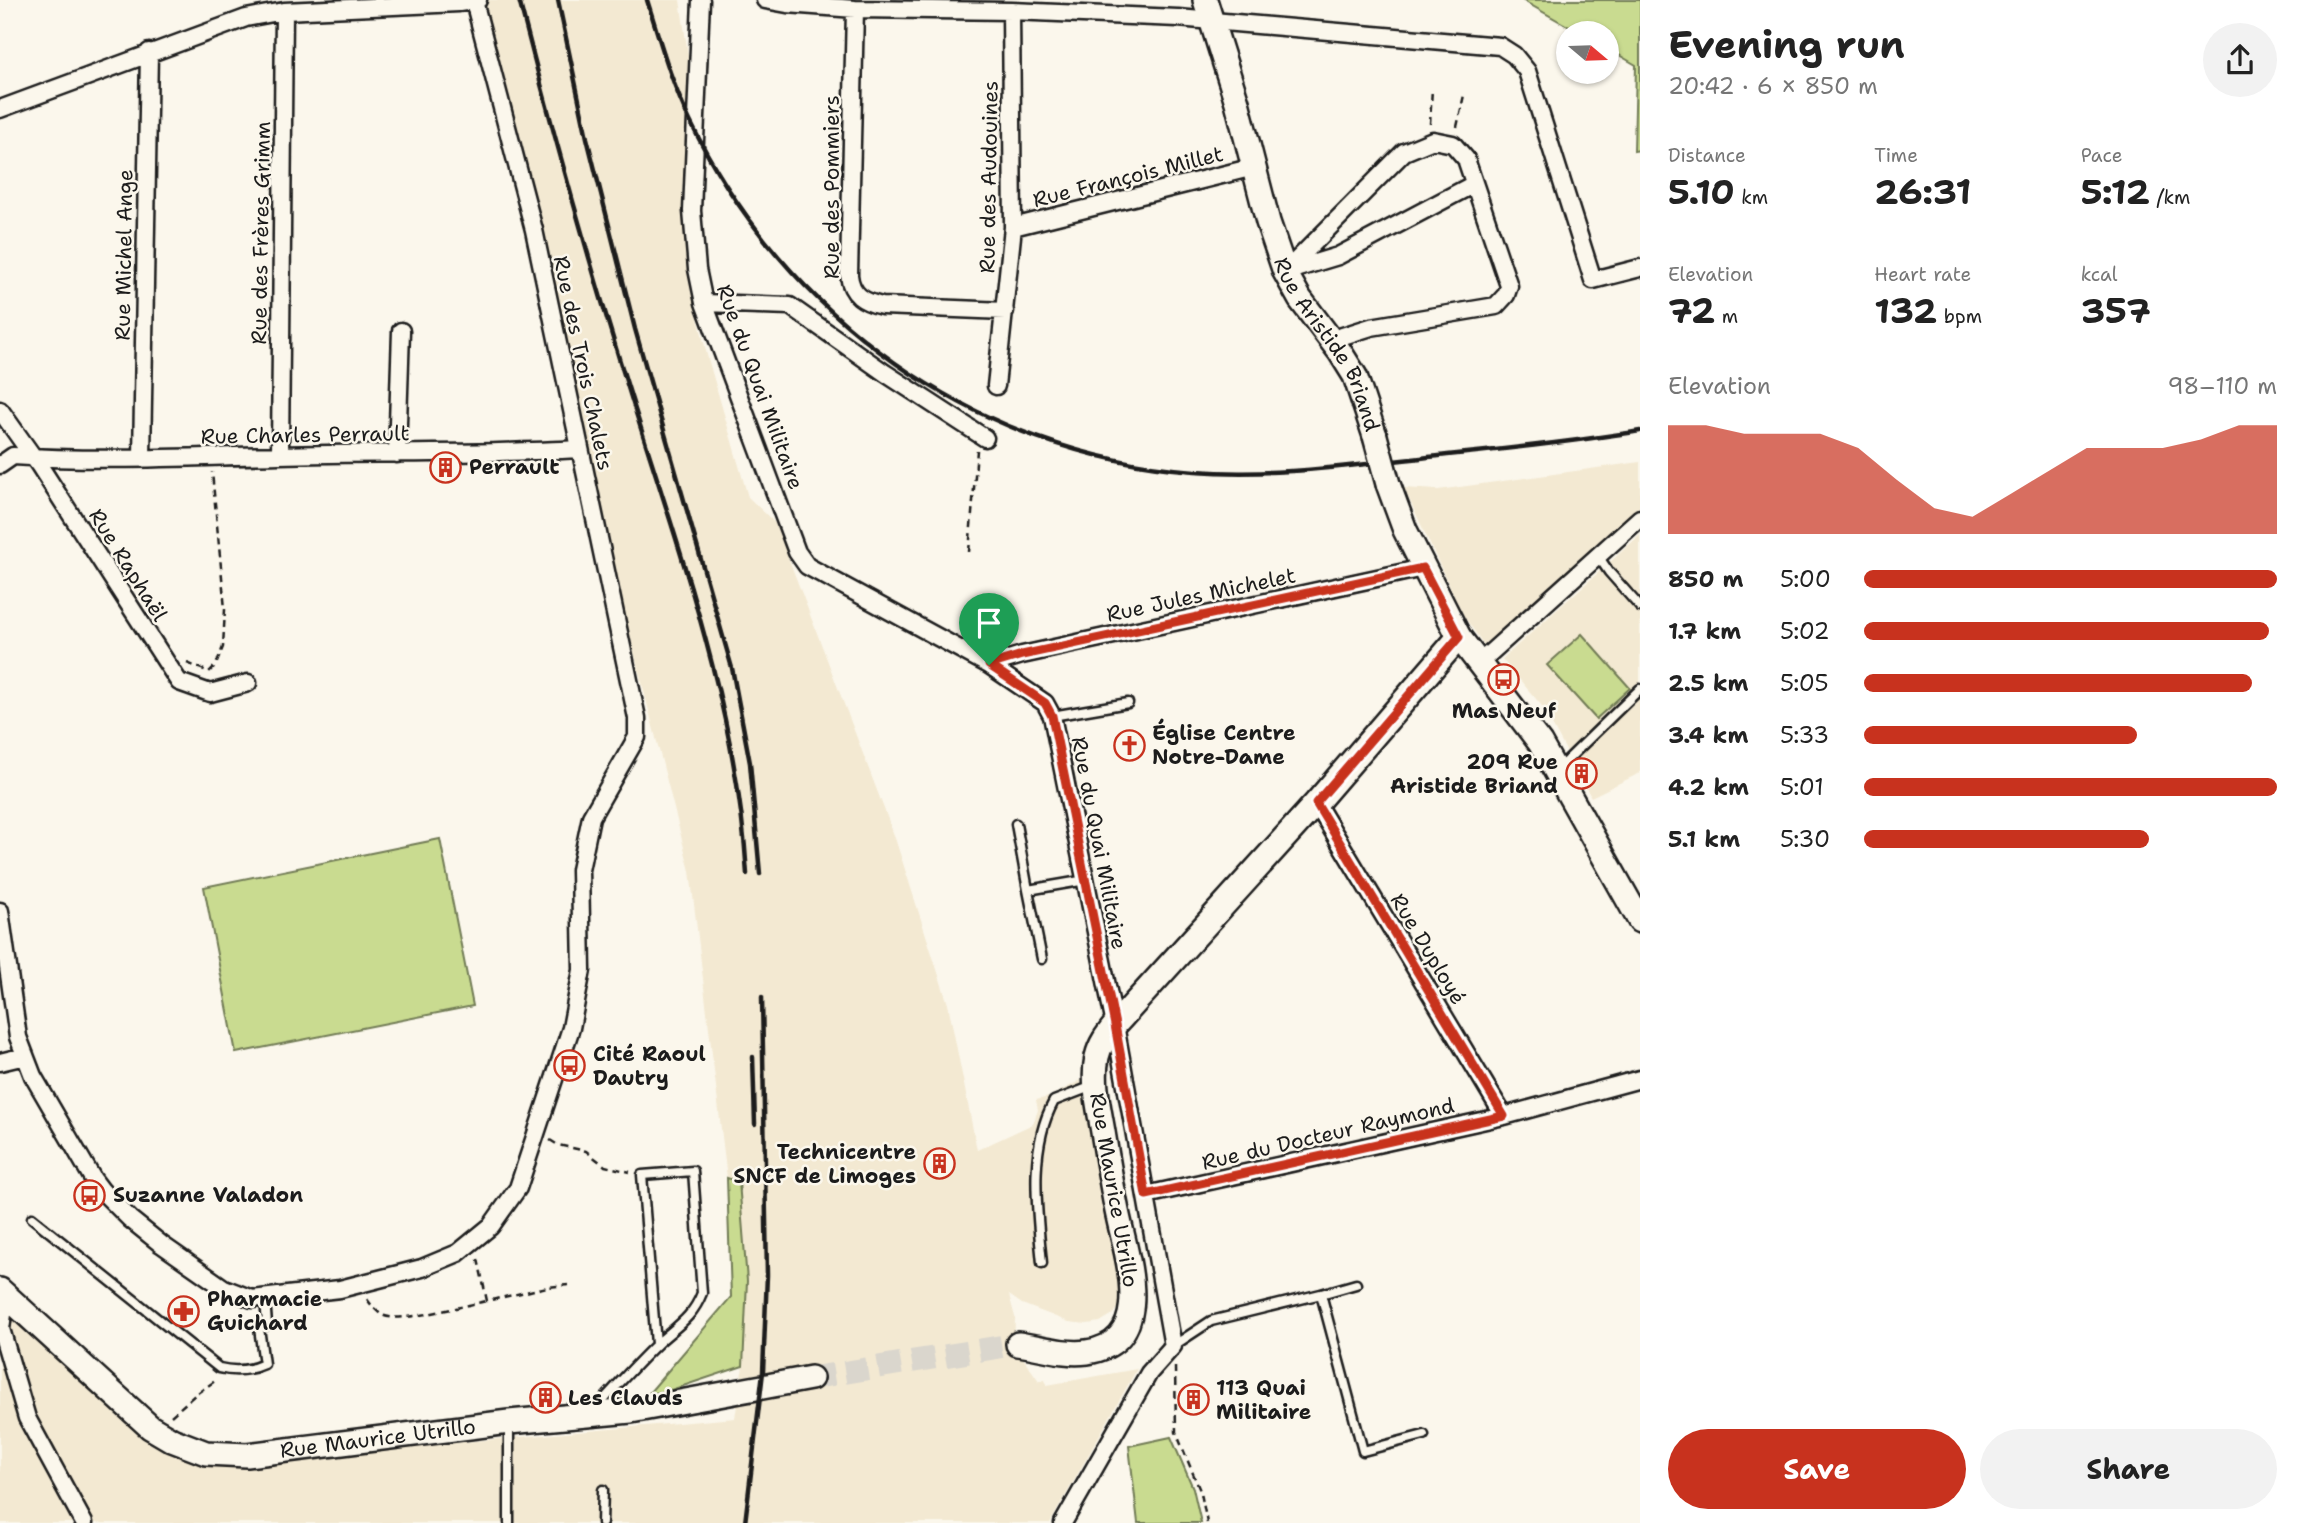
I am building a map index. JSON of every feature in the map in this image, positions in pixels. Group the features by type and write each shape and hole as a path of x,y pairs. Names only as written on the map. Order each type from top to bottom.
{"street":[{"name":"Rue du Quai Militaire","path":"701,0 692,211 697,269 704,303 797,552 807,565 989,665 1045,703 1052,716 1115,1025 1173,1346"},
{"path":"765,0 855,9 1208,10 1259,23 1500,46 1514,55 1527,71 1593,281 1640,268"},
{"path":"0,108 246,18 284,11 476,1"},
{"name":"Rue des Trois Chalets","path":"476,1 534,230 637,718 637,737 591,817 580,870 580,982 571,1028 537,1134"},
{"name":"Rue des Pommiers","path":"855,9 849,275 853,291 869,303 882,306 1005,311"},
{"name":"Rue Aristide Briand","path":"1208,10 1237,102 1268,222 1286,272 1300,299 1354,376 1399,516 1423,568 1459,637 1540,743 1640,922"},
{"name":"Rue des Frères Grimm","path":"280,454 284,11"},
{"name":"Rue des Audouines","path":"996,386 1013,227 1012,11"},
{"name":"Rue Michel Ange","path":"142,458 149,52"},
{"path":"1286,272 1404,152 1433,140 1453,144 1466,159 1509,286 1506,295 1496,306 1371,327 1330,340"},
{"name":"Rue François Millet","path":"1013,227 1254,167"},
{"path":"1286,272 1338,256 1474,184"},
{"path":"704,303 790,306 885,373 985,438"},
{"path":"397,454 401,331"},
{"name":"Rue Raphaël","path":"0,410 179,682 210,693 248,683"},
{"name":"Rue Charles Perrault","path":"0,465 13,456 210,458 280,454 517,453 579,450"},
{"path":"1479,663 1640,518"},
{"name":"Rue Jules Michelet","path":"989,665 1022,655 1423,568"},
{"name":"Rue Maurice Utrillo","path":"1018,1344 1075,1353 1088,1352 1100,1349 1114,1340 1128,1321 1133,1293 1131,1267 1116,1208 1096,1085 1096,1059 1101,1042 1316,803 1459,637"},
{"name":"Rue Duployé","path":"1316,803 1504,1116"},
{"path":"0,911 18,1037 33,1076 75,1150 102,1191 150,1236 224,1288 252,1299 340,1289 422,1268 457,1253 491,1226 518,1188 537,1134"},
{"path":"0,1062 25,1056"},
{"name":"Rue du Docteur Raymond","path":"1146,1195 1504,1116 1640,1079"},
{"path":"5,1295 1,1329 27,1418 83,1523"},
{"name":"Rue Maurice Utrillo","path":"5,1295 156,1430 172,1440 206,1453 247,1455 509,1422 631,1411 811,1378"},
{"path":"1063,1523 1149,1373 1173,1346"}],"lane":[{"path":"1598,556 1640,607"},
{"path":"1556,771 1640,689"},
{"path":"1052,716 1128,703"},
{"path":"1016,824 1042,959"},
{"path":"1028,890 1086,880"},
{"path":"1042,1263 1035,1183 1044,1117 1054,1101 1096,1085"},
{"path":"589,1416 656,1344 689,1317 702,1293 692,1171 642,1175 656,1344"},
{"path":"32,1218 219,1368 253,1369 264,1364 259,1328 267,1325 265,1298"},
{"path":"1173,1346 1211,1321 1356,1284"},
{"path":"1321,1294 1363,1451 1424,1435"},
{"path":"509,1422 509,1523"},
{"path":"602,1523 603,1490"}],"path":[{"path":"1429,142 1432,88"},
{"path":"1453,144 1464,95"},
{"path":"969,552 976,455 985,438"},
{"path":"163,660 179,659 209,672 216,664 223,647 225,609 210,458"},
{"path":"537,1134 558,1145 586,1151 605,1166 642,1175"},
{"path":"474,1240 487,1301"},
{"path":"364,1295 381,1314 392,1318 569,1285"},
{"path":"1173,1346 1176,1432 1201,1493 1207,1523"},
{"path":"156,1430 227,1370"}],"shaded area":[{"path":"467,0 680,0 692,82 682,190 690,285 707,355 748,497 775,523 894,835 948,1004 977,1150 1033,1124 1038,1110 1036,1100 1049,1097 1081,1080 1121,1288 1120,1304 1113,1314 1100,1322 1087,1324 1069,1322 1022,1304 1009,1295 1015,1317 1014,1354 1023,1358 1039,1381 1045,1380 1047,1385 1137,1369 1050,1523 0,1523 0,1306 155,1442 227,1463 735,1418 743,1366 747,1281 739,1182 727,1178 690,871"},
{"path":"1640,462 1640,506 1484,645 1463,615 1404,488 1438,490"},
{"path":"1640,535 1640,773 1591,797 1542,706 1502,659"}],"green space":[{"path":"1522,0 1640,0 1640,150 1634,151 1636,65 1619,55 1619,21 1559,21"},
{"path":"1582,634 1630,688 1596,719 1547,665"},
{"path":"440,839 473,1006 236,1053 204,887"},
{"path":"727,1178 739,1182 747,1281 743,1366 644,1399 731,1297"},
{"path":"1171,1437 1193,1488 1201,1523 1138,1523 1129,1446"}],"tunnel":[{"path":"811,1378 1018,1344"}],"railway":[{"path":"519,0 587,249 704,632 732,752 747,874"},
{"path":"558,0 587,138 635,329 732,668 750,763 760,874"},
{"path":"647,0 671,76 690,121 730,192 778,256 834,314 896,363 964,405 1037,437 1114,459 1195,471 1252,473 1365,464 1558,443 1640,431"},
{"path":"745,1523 763,1372 767,1275 762,997"},
{"path":"753,1057 755,1124"}],"place":[{"name":"Perrault","path":"446,467"},
{"name":"Mas Neuf","path":"1504,679"},
{"name":"Église Centre Notre-Dame","path":"1129,745"},
{"name":"209 Rue Aristide Briand","path":"1581,774"},
{"name":"Cité Raoul Dautry","path":"570,1066"},
{"name":"Technicentre SNCF de Limoges","path":"939,1164"},
{"name":"Suzanne Valadon","path":"90,1195"},
{"name":"Pharmacie Guichard","path":"184,1311"},
{"name":"Les Clauds","path":"545,1398"},
{"name":"113 Quai Militaire","path":"1193,1400"}],"route":[{"path":"1423,568 1459,637 1316,803 1504,1116 1146,1195 1115,1025 1052,716 1045,703 989,665 1022,655 1423,568"}]}
